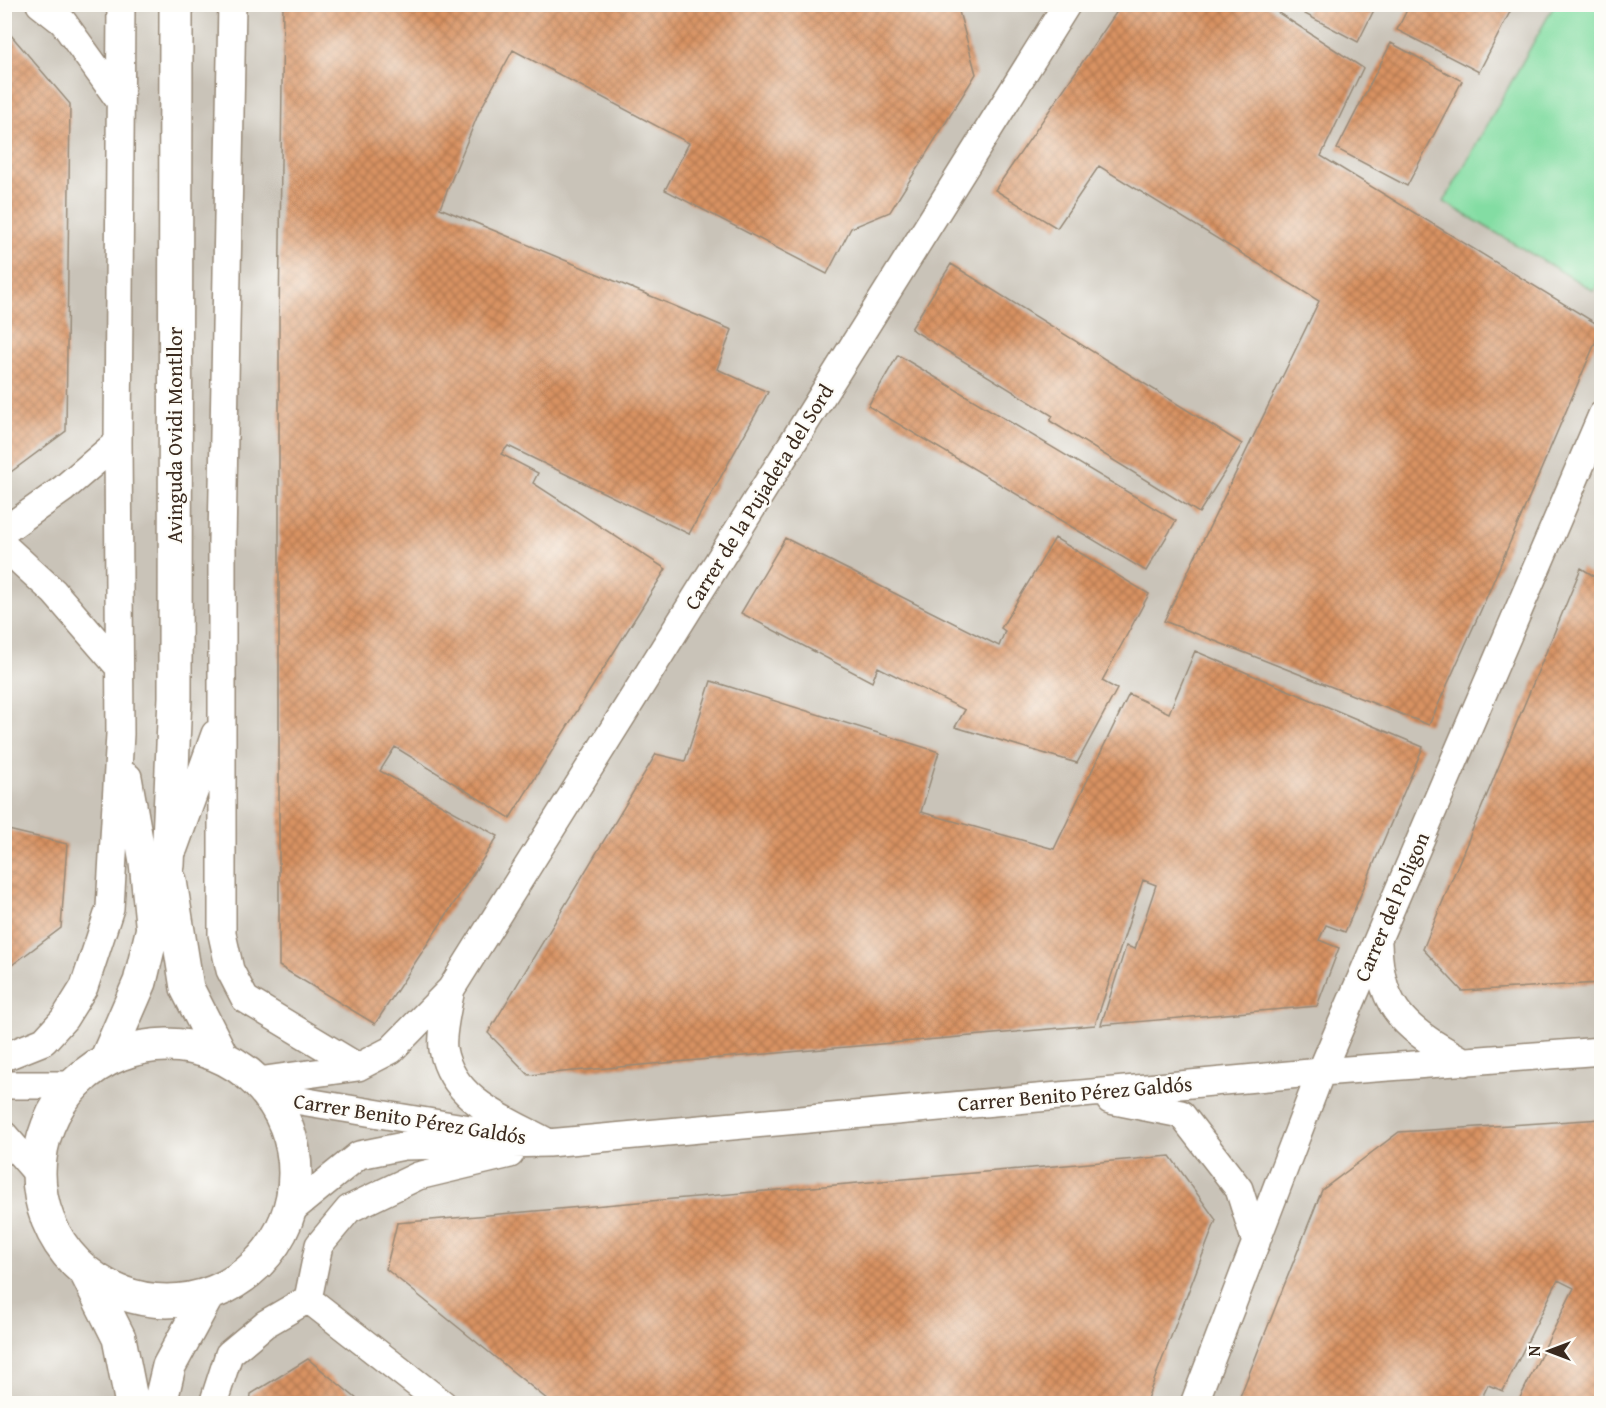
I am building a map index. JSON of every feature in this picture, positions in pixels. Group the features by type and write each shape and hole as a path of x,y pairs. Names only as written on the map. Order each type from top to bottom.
{"street":[{"path":"40,4 63,22 120,101"},
{"name":"Avinguda Ovidi Montllor","path":"4,1057 45,1041 64,1019 84,987 110,908 120,735 118,442 121,4"},
{"name":"Avinguda Ovidi Montllor","path":"176,4 175,697 168,865 187,988 221,1055"},
{"name":"Avinguda Ovidi Montllor","path":"232,4 222,530 222,934 230,970 245,999 358,1067"},
{"name":"Carrer de la Pujadeta del Sord","path":"264,1089 358,1067 391,1050 450,989 1067,4"},
{"name":"Carrer del Poligon","path":"1194,1404 1321,1072 1602,416"},
{"path":"4,531 63,489 118,442"},
{"path":"4,546 54,592 118,666"},
{"name":"Avinguda Ovidi Montllor","path":"107,1058 140,982 168,865 222,716"},
{"name":"Avinguda Ovidi Montllor","path":"120,735 143,862 150,940"},
{"path":"1378,940 1379,971 1390,1005 1420,1036 1465,1062"},
{"name":"Carrer de la Pujadeta del Sord","path":"450,989 443,1048 453,1075 473,1101 548,1143"},
{"path":"183,1045 221,1055 264,1089 289,1132 296,1171 290,1211 272,1248 244,1277 207,1296 165,1302 124,1295 87,1274 61,1247 45,1212 39,1175 47,1126 73,1085 107,1058 144,1046 183,1045"},
{"name":"Carrer Benito Pérez Galdós","path":"290,1211 359,1155 404,1146 548,1143 1321,1072 1602,1051"},
{"path":"4,1085 73,1085"},
{"name":"Carrer Benito Pérez Galdós","path":"264,1089 548,1143"},
{"path":"1080,1094 1180,1114 1239,1189 1256,1243"},
{"path":"4,1135 39,1175"},
{"name":"Carrer Benito Pérez Galdós","path":"308,1299 319,1245 349,1209 418,1176 548,1143"},
{"path":"87,1274 119,1338 132,1404"},
{"path":"160,1404 169,1366 207,1296"},
{"path":"213,1404 229,1354 265,1324 308,1299 443,1404"}],"shaded area":[{"path":"5,5 1601,5 1601,1403 5,1404"}],"green space":[{"path":"1555,4 1595,5 1601,8 1602,276 1594,291 1444,202"}],"building":[{"path":"283,4 957,4 976,74 890,212 851,228 827,274 665,190 689,143 513,50 479,112 440,208 732,330 717,369 768,392 689,534 508,446 501,454 538,473 533,483 666,569 510,818 395,747 380,771 498,836 375,1024 279,966 279,321"},
{"path":"1122,4 1265,4 1363,68 1321,156 1602,327 1481,610 1429,725 1164,621 1319,301 1099,166 1057,228 995,190"},
{"path":"1310,4 1377,4 1358,42 1305,14"},
{"path":"1410,4 1514,4 1479,72 1397,30"},
{"path":"4,27 70,104 66,431 4,477"},
{"path":"1391,43 1462,81 1407,186 1337,149"},
{"path":"951,264 1242,444 1199,513 1050,421 1053,416 911,329"},
{"path":"898,355 1176,521 1146,571 868,406"},
{"path":"785,538 999,646 1005,631 1001,628 1055,538 1149,594 1102,681 1117,689 1077,763 955,727 965,710 878,667 872,682 741,613"},
{"path":"1581,568 1602,581 1602,979 1600,983 1462,991 1423,949"},
{"path":"1195,651 1423,747 1345,932 1326,925 1319,940 1339,948 1317,1006 1101,1025 1126,946 1135,949 1156,885 1143,880 1095,1025 529,1075 488,1033 656,754 685,761 711,681 939,752 921,812 1054,849 1129,694 1169,713"},
{"path":"4,829 67,844 61,928 4,971"},
{"path":"1602,1119 1602,1404 1517,1404 1574,1288 1558,1280 1503,1391 1488,1385 1479,1404 1237,1404 1322,1190 1399,1132"},
{"path":"1170,1156 1216,1220 1145,1404 553,1404 386,1269 397,1223"},
{"path":"308,1359 363,1404 250,1404 251,1394"}]}
